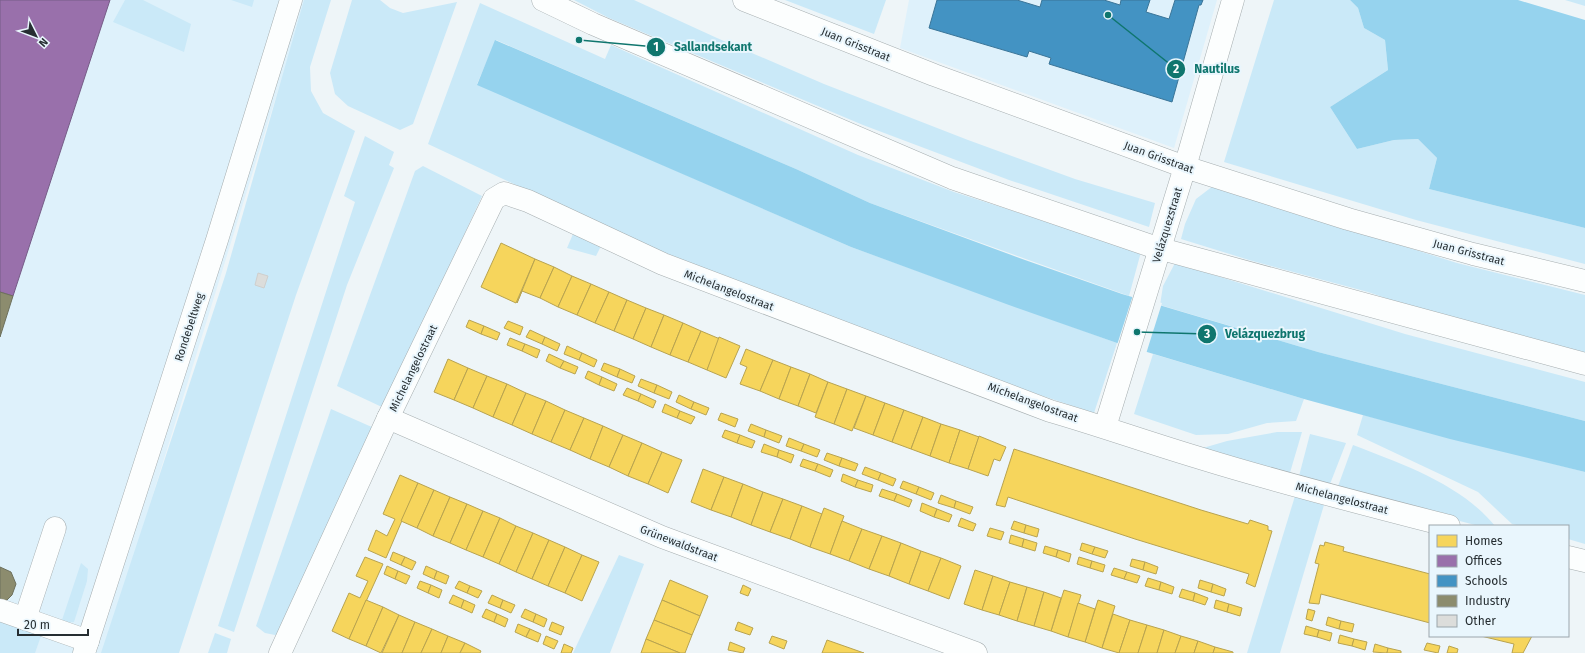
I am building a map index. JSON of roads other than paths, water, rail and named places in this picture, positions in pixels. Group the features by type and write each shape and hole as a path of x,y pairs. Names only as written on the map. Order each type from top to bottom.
{"street":[{"name":"Rondebeltweg","path":"86,647 217,240 291,0"},
{"path":"543,0 593,24 952,178 1159,249 1585,364"},
{"name":"Juan Grisstraat","path":"744,0 934,75 1184,167 1348,219 1473,254 1585,282"},
{"name":"Velázquezstraat","path":"1105,426 1233,0"},
{"name":"Michelangelostraat","path":"284,652 388,418 494,199 504,193 528,201 663,264 1050,411 1105,426 1203,459 1445,525"},
{"name":"Grünewaldstraat","path":"388,418 662,537 894,624 976,653"},
{"path":"25,619 55,528"},
{"path":"1569,557 1585,561"},
{"path":"0,610 25,619 86,647"}],"water":[{"path":"1350,0 1518,0 1585,20 1585,228 1429,189 1437,158 1418,139 1394,140 1357,149 1330,107 1388,70 1385,40 1364,28 1358,8"},
{"path":"495,40 796,169 870,203 1122,294 1318,352 1585,421 1585,472 1450,439 1304,399 1117,343 851,247 477,85"}],"place":[{"name":"Nautilus","path":"1108,15"},
{"name":"Sallandsekant","path":"579,40"},
{"name":"Velázquezbrug","path":"1137,332"}]}
